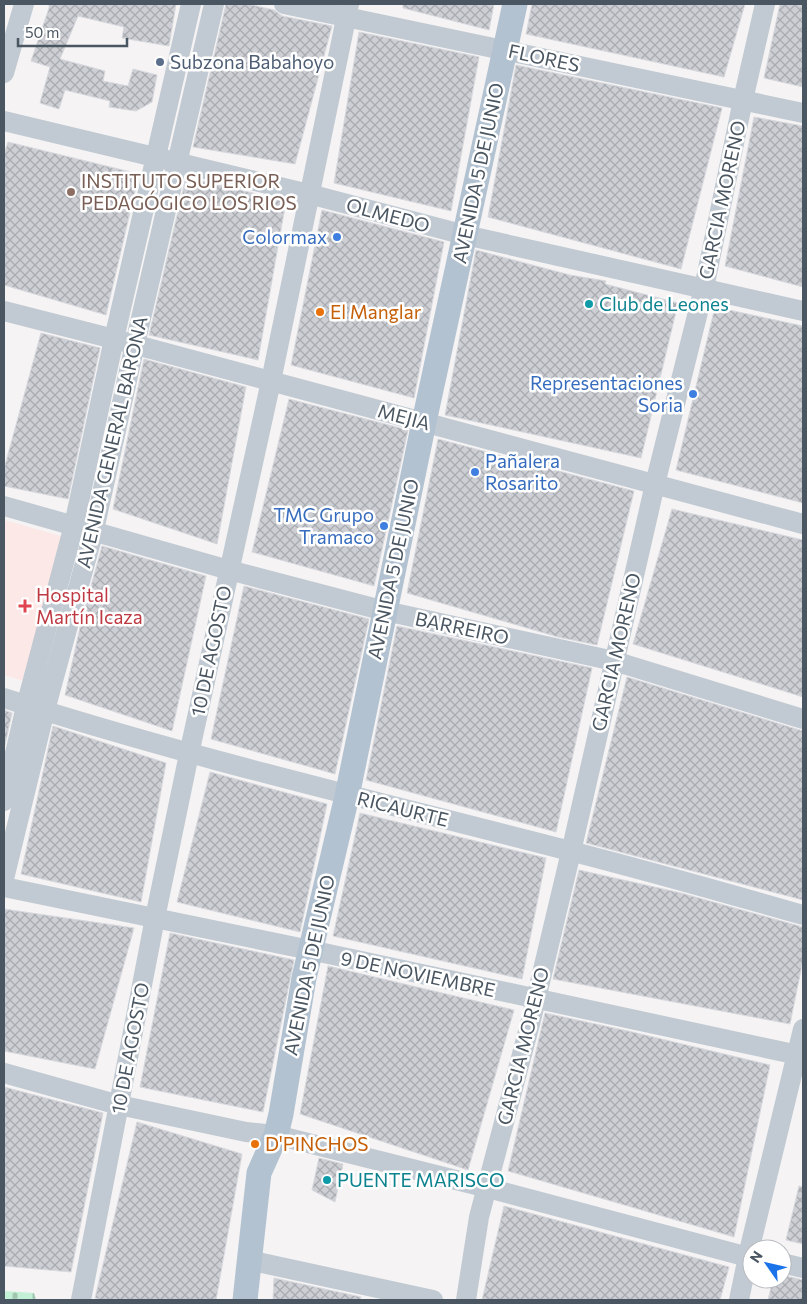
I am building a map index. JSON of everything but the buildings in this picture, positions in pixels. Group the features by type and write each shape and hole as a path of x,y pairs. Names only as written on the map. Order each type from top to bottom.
{"main road":[{"name":"AVENIDA 5 DE JUNIO","path":"245,1300 277,1168 276,1135 310,950 347,796 424,422 515,4"},
{"name":"AVENIDA 5 DE JUNIO","path":"254,1262 257,1300"}],"street":[{"path":"4,73 24,4"},
{"name":"AVENIDA GENERAL BARONA","path":"4,879 36,708 74,526 114,339 191,4"},
{"name":"AVENIDA GENERAL BARONA","path":"4,801 94,530 134,344 214,4"},
{"name":"FLORES","path":"284,4 347,10 505,50 803,113"},
{"name":"GARCIA MORENO","path":"466,1300 479,1217 536,999 655,484 704,288 765,4"},
{"name":"10 DE AGOSTO","path":"81,1300 188,754 271,381 347,10"},
{"name":"OLMEDO","path":"4,121 309,194 465,235 803,311"},
{"name":"MEJIA","path":"4,311 134,344 803,524"},
{"name":"BARREIRO","path":"4,506 385,612 614,661 803,719"},
{"name":"RICAURTE","path":"4,698 188,754 571,852 803,915"},
{"name":"9 DE NOVIEMBRE","path":"4,888 310,950 800,1056"},
{"path":"754,1239 800,1056 803,1029"},
{"path":"4,1073 119,1105 246,1132 276,1135 742,1255"},
{"path":"254,1262 433,1300"}],"shaded area":[{"name":"Hospital Martín Icaza","path":"4,520 64,537 27,682 4,675"}],"green space":[{"path":"4,1291 34,1293 36,1300 4,1300"}],"place":[{"name":"Subzona Babahoyo","path":"160,62"},
{"name":"INSTITUTO SUPERIOR PEDAGÓGICO LOS RIOS","path":"71,192"},
{"name":"Colormax","path":"337,237"},
{"name":"Club de Leones","path":"589,304"},
{"name":"El Manglar","path":"320,312"},
{"name":"Representaciones Soria","path":"693,394"},
{"name":"Pañalera Rosarito","path":"475,472"},
{"name":"TMC Grupo Tramaco","path":"384,526"},
{"name":"Hospital Martín Icaza","path":"25,606"},
{"name":"D'PINCHOS","path":"255,1144"},
{"name":"PUENTE MARISCO","path":"327,1180"}]}
